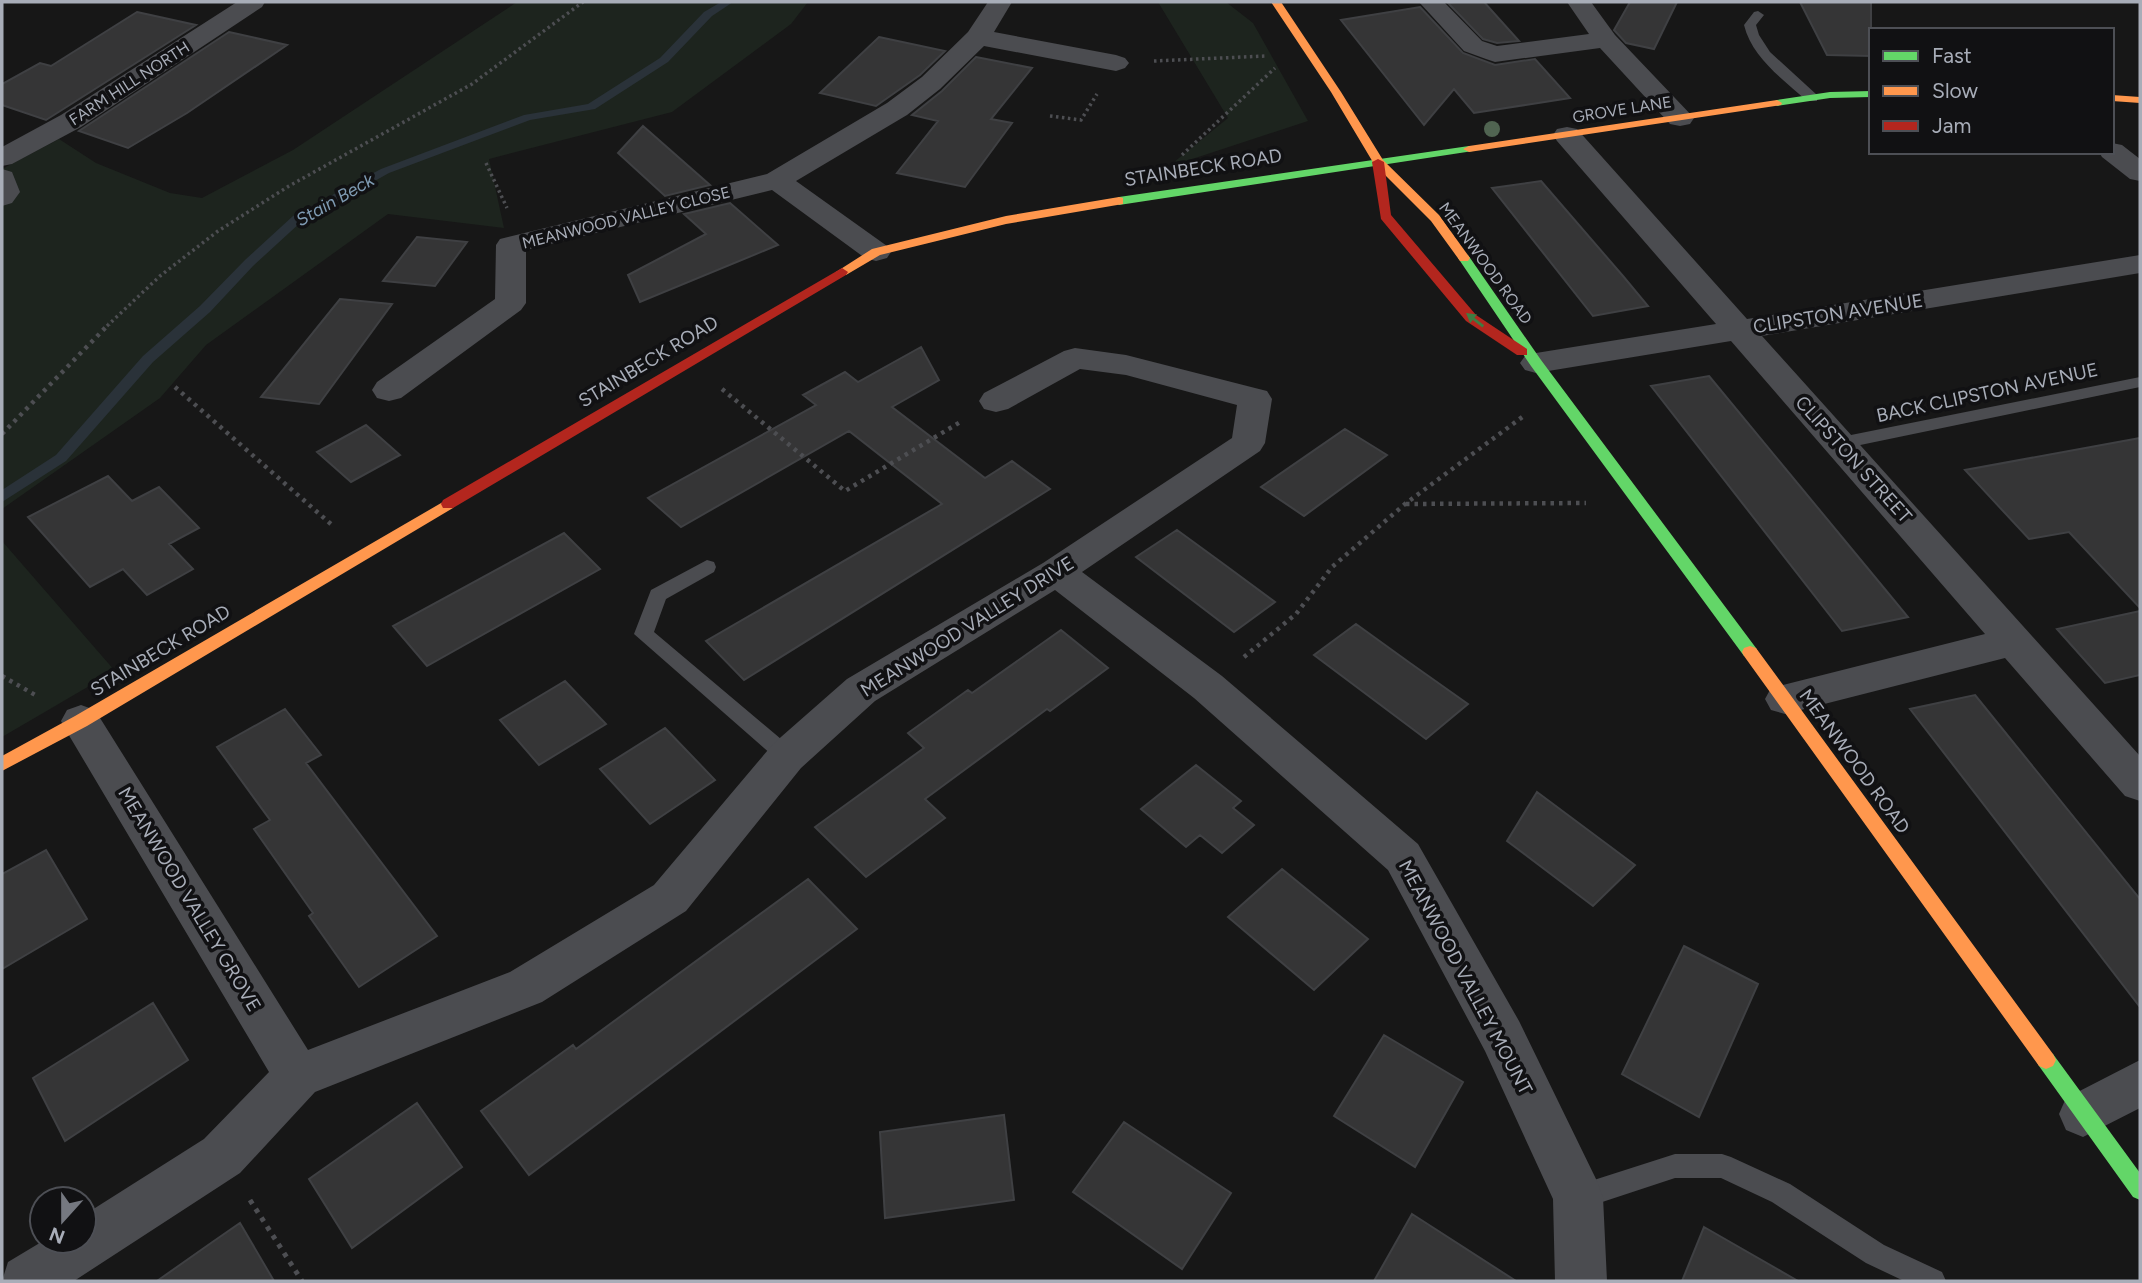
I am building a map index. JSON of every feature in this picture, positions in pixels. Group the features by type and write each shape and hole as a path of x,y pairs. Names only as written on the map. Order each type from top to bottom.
{"main road":[{"name":"MEANWOOD ROAD","path":"1276,2 1336,92 1378,162 1435,218 1502,310 1534,361 1785,699 2140,1190"},
{"name":"GROVE LANE","path":"1378,162 1812,98 1869,94"},
{"path":"2114,98 2140,100"},
{"name":"MEANWOOD ROAD","path":"1378,162 1385,216 1471,318 1534,361"},
{"name":"STAINBECK ROAD","path":"2,764 81,721 877,252 1006,220 1378,162"}],"street":[{"name":"FARM HILL NORTH","path":"2,158 71,121 253,2"},
{"name":"MEANWOOD VALLEY CLOSE","path":"389,390 510,303 512,245 777,180 897,109 931,83 978,37 1000,2"},
{"path":"1431,2 1473,46 1495,54 1606,40"},
{"path":"1579,2 1606,40 1680,118"},
{"path":"978,37 1116,63"},
{"name":"CLIPSTON STREET","path":"1567,135 1737,330 1842,443 2140,784"},
{"path":"2114,153 2140,173"},
{"path":"2,178 6,192 2,197"},
{"path":"777,180 877,252"},
{"name":"CLIPSTON AVENUE","path":"1534,361 2140,264"},
{"name":"MEANWOOD VALLEY DRIVE","path":"298,1076 526,987 670,898 787,756 860,690 1056,572 1248,443 1255,399 1126,365 1075,358 996,401"},
{"name":"MEANWOOD VALLEY MOUNT","path":"1056,572 1208,687 1403,856 1502,1036 1578,1197 1581,1281"},
{"path":"1785,699 2013,641"},
{"name":"MEANWOOD VALLEY GROVE","path":"81,721 298,1076"},
{"path":"27,1281 222,1156 298,1076"},
{"path":"2083,1114 2140,1083"}],"lane":[{"path":"1758,15 1750,25 1751,35 1767,55 1812,98"},
{"name":"BACK CLIPSTON AVENUE","path":"1842,443 2140,382"},
{"path":"707,567 658,595 644,634 787,756"},
{"path":"1578,1197 1675,1166 1722,1166 1781,1193 1875,1254 1933,1281"}],"path":[{"path":"2,434 130,304 185,256 222,229 353,149 470,85 520,51 583,2"},
{"path":"1050,116 1081,120 1116,63 1268,55"},
{"path":"1181,155 1276,67"},
{"path":"486,163 515,226 512,245"},
{"path":"689,361 845,491 996,401"},
{"path":"175,387 364,554"},
{"path":"1208,687 1296,614 1332,566 1405,504 1557,392"},
{"path":"1405,504 1639,503"},
{"path":"222,1156 302,1281"}],"shaded area":[{"path":"517,2 808,2 791,24 672,112 489,159 504,228 388,214 206,345 160,398 2,509 2,169 59,139 96,163 170,193 202,198 293,150"},
{"path":"1158,2 1226,2 1253,23 1308,121 1168,167 1228,118"},
{"path":"2,541 115,671 2,737"}],"building":[{"path":"1484,2 1519,41 1497,43 1483,39 1448,3"},
{"path":"1630,2 1677,2 1654,49 1626,43 1614,30"},
{"path":"1800,2 1871,2 1869,56 1827,55"},
{"path":"1420,7 1463,53 1495,65 1535,59 1570,98 1474,113 1454,89 1424,125 1341,20"},
{"path":"137,12 196,25 46,120 2,105 2,84 40,63 51,66"},
{"path":"229,32 287,45 187,113 128,148 79,131"},
{"path":"879,37 945,51 920,75 876,106 820,93"},
{"path":"976,57 1032,68 991,119 1012,123 965,187 897,173 938,121 912,115 942,91"},
{"path":"643,126 710,185 665,196 618,153"},
{"path":"1541,181 1648,306 1593,316 1492,188"},
{"path":"730,203 778,245 640,302 628,275 706,234 684,214"},
{"path":"417,237 467,242 435,286 383,281"},
{"path":"340,299 392,304 319,404 261,397"},
{"path":"921,347 939,380 892,407 985,478 1012,461 1050,489 744,680 706,641 942,504 849,431 681,527 648,498 816,405 803,395 845,372 858,382"},
{"path":"1709,376 1908,617 1842,631 1651,386"},
{"path":"366,425 400,455 351,482 317,452"},
{"path":"1345,429 1387,455 1304,516 1261,487"},
{"path":"2140,438 2140,608 2069,532 2029,539 1965,470"},
{"path":"108,476 132,501 159,487 199,528 169,544 193,569 147,595 123,569 90,587 28,517"},
{"path":"1177,530 1275,602 1234,632 1136,557"},
{"path":"564,533 600,569 427,666 393,626"},
{"path":"2140,611 2140,675 2105,683 2057,629"},
{"path":"1356,624 1468,704 1426,739 1314,655"},
{"path":"1061,630 1108,668 1050,711 1047,709 925,799 945,818 866,877 815,827 924,748 908,733 968,690 972,693"},
{"path":"565,681 606,724 539,765 500,720"},
{"path":"1975,695 2140,899 2140,1007 1910,709"},
{"path":"285,709 321,755 306,763 437,936 359,987 309,916 313,913 254,829 270,820 217,747"},
{"path":"665,728 715,780 650,824 600,769"},
{"path":"1196,765 1241,801 1233,808 1254,825 1222,853 1200,835 1186,847 1141,809"},
{"path":"1537,792 1635,865 1593,906 1507,841"},
{"path":"46,850 87,919 2,969 2,874"},
{"path":"1282,869 1368,939 1314,990 1228,917"},
{"path":"808,879 857,929 529,1175 481,1111 573,1045 576,1049"},
{"path":"1684,946 1758,984 1699,1117 1622,1074"},
{"path":"153,1003 188,1060 65,1141 33,1078"},
{"path":"1384,1035 1463,1082 1415,1167 1334,1116"},
{"path":"417,1103 462,1167 352,1248 309,1179"},
{"path":"1004,1115 1014,1200 885,1218 880,1132"},
{"path":"1124,1122 1231,1193 1182,1269 1073,1192"},
{"path":"1412,1214 1516,1281 1374,1281"},
{"path":"240,1223 274,1281 157,1281 211,1243"},
{"path":"1704,1227 1798,1281 1682,1281"}],"waterway":[{"name":"Stain Beck","path":"2,497 61,458 148,359 205,309 249,263 297,219 385,171 528,117 591,107 664,60 708,14 728,2"}],"traffic: fast":[{"path":"1777,103 1830,95 1869,94"},
{"path":"1119,201 1469,149"},
{"path":"1464,258 1536,363 1750,652"},
{"path":"2046,1060 2140,1190"}],"traffic: slow":[{"path":"1276,2 1336,92 1378,162 1435,218 1464,258"},
{"path":"2114,98 2140,100"},
{"path":"1469,149 1777,103"},
{"path":"842,272 876,252 1006,220 1119,201"},
{"path":"2,764 81,721 448,504"},
{"path":"1750,652 2046,1060"}],"traffic: jam":[{"path":"1378,162 1385,216 1471,318 1522,352"},
{"path":"448,504 842,272"}]}
